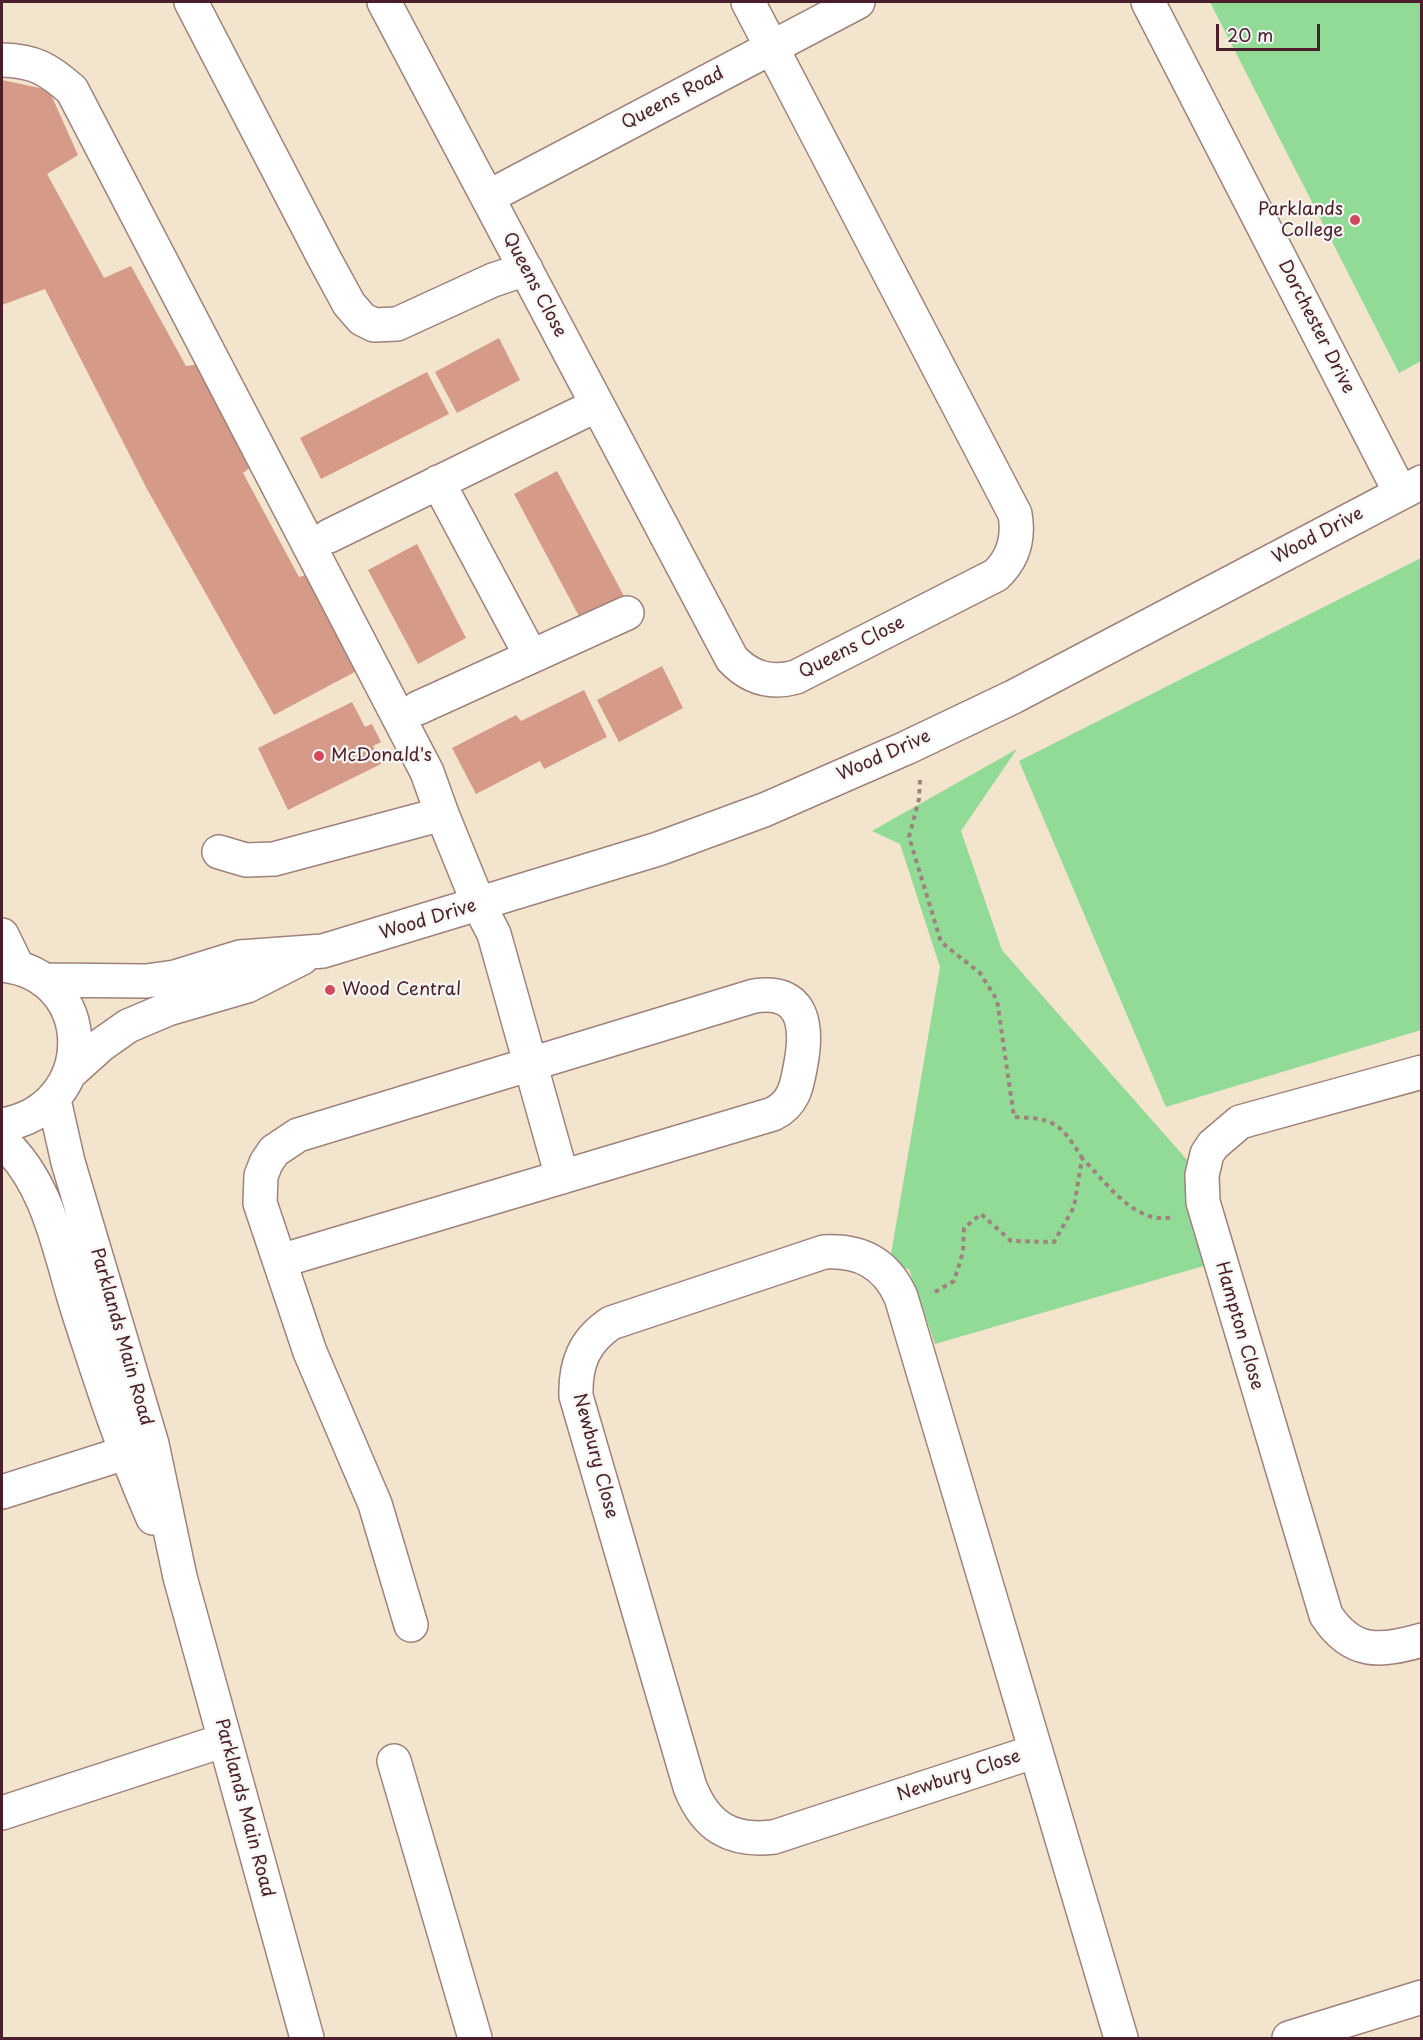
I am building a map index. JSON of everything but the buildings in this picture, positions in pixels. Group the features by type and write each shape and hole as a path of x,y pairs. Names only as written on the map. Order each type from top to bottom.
{"street":[{"path":"191,2 344,295 362,319 374,325 397,324 493,280 526,269"},
{"name":"Queens Close","path":"384,2 732,659 741,668 767,681 782,681 796,677 996,575 1006,566 1018,532 1015,514 748,2"},
{"name":"Queens Road","path":"488,197 858,2"},
{"name":"Dorchester Drive","path":"1148,2 1411,487"},
{"path":"2,60 25,61 51,71 72,90 427,772 479,905 494,934 562,1177"},
{"path":"328,536 597,405"},
{"path":"438,482 531,656"},
{"name":"Wood Drive","path":"71,1072 101,1045 128,1026 168,1009 247,986 315,952 479,905 657,849 721,826 906,748 1148,627 1411,487"},
{"path":"418,708 627,613"},
{"path":"219,852 246,860 274,859 442,814"},
{"path":"2,935 21,971 65,1006 72,1021 75,1055 71,1072 54,1100 39,1112 22,1121 2,1125"},
{"name":"Wood Drive","path":"21,971 146,981 175,977 240,957 315,952"},
{"path":"280,1261 781,1110 794,1096 806,1039 805,1028 796,1008 788,1000 765,994 298,1135 285,1142 266,1163 259,1190 260,1203 310,1352 375,1504 411,1625"},
{"name":"Hampton Close","path":"1422,1072 1240,1122 1213,1145 1207,1154 1202,1175 1203,1202 1326,1615 1334,1629 1361,1646 1376,1649 1392,1648 1422,1640"},
{"name":"Parklands Main Road","path":"54,1100 139,1448 180,1577 307,2038"},
{"name":"Parklands Main Road","path":"2,1141 28,1170 46,1209 80,1317 139,1448"},
{"name":"Newbury Close","path":"1036,1751 774,1837 757,1839 741,1837 725,1832 710,1820 698,1806 690,1787 576,1396 578,1366 583,1352 600,1330 611,1323 824,1252 843,1251 875,1262 895,1284 901,1297 1036,1751 1121,2038"},
{"path":"2,1491 139,1448"},
{"path":"2,1813 225,1740"},
{"path":"394,1761 475,2038"},
{"path":"1289,2038 1422,1996"}],"path":[{"path":"918,775 919,799 909,837 941,942 980,973 997,1000 1014,1117 1041,1118 1065,1130 1082,1158 1122,1199 1143,1216 1171,1218 1203,1202"},
{"path":"901,1297 933,1292 954,1281 963,1252 964,1228 981,1214 1011,1241 1054,1242 1074,1207 1082,1158"}],"green space":[{"name":"Parklands College","path":"1210,2 1421,2 1421,361 1399,373"},
{"path":"1421,558 1421,1030 1166,1107 1019,761"},
{"path":"1017,749 961,831 1002,950 1188,1161 1186,1188 1188,1201 1207,1265 935,1344 909,1269 889,1266 940,967 900,844 872,831"}],"place":[{"name":"Parklands College","path":"1355,220"},
{"name":"McDonald's","path":"319,756"},
{"name":"Wood Central","path":"330,990"}]}
